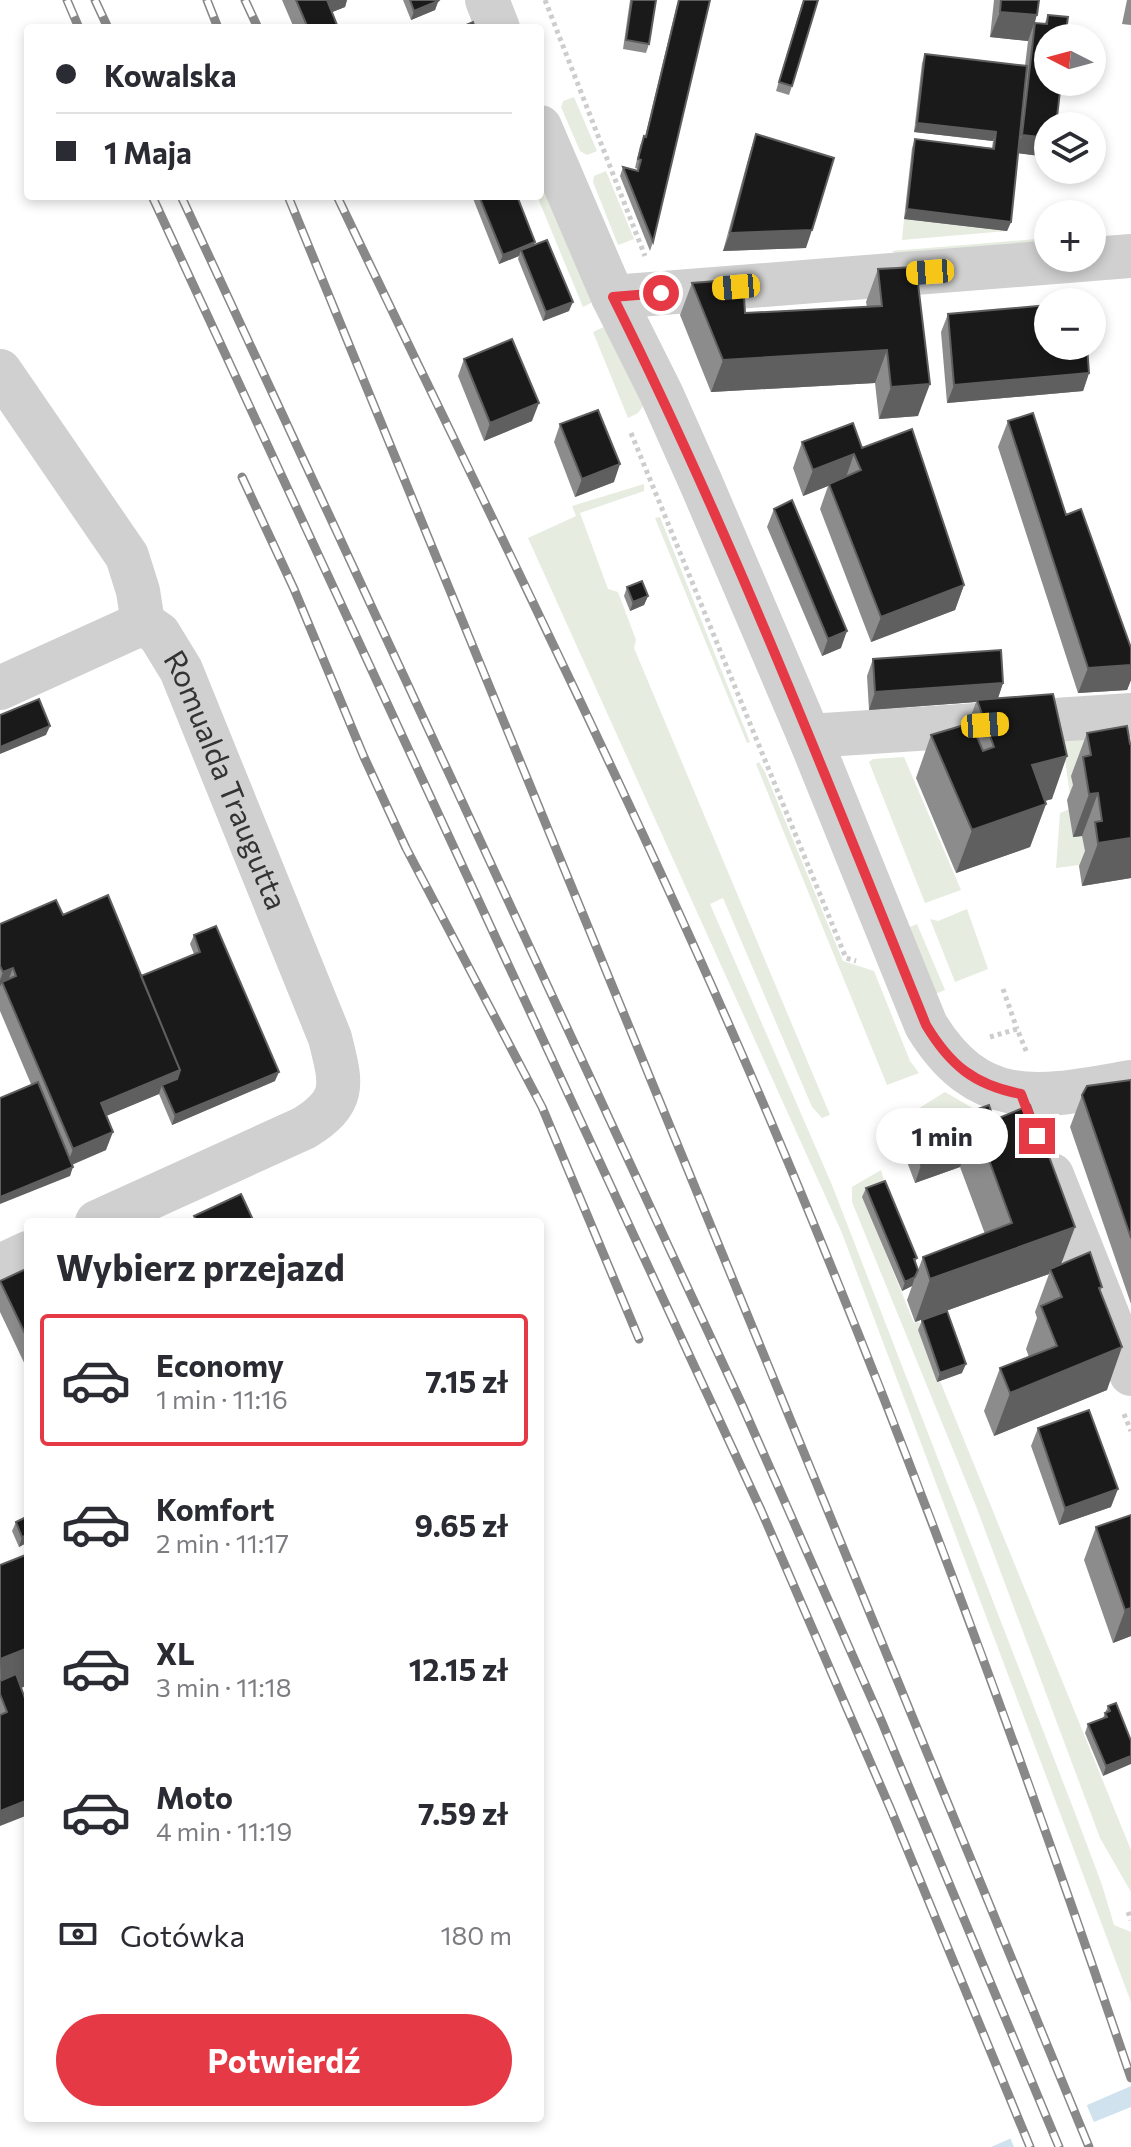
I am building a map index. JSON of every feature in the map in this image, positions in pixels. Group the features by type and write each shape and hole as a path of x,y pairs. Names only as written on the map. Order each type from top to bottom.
{"street":[{"path":"487,0 496,24"},
{"path":"544,136 613,297 690,458 809,736 926,1025 958,1068 989,1085 1025,1076"},
{"path":"613,297 1131,256"},
{"name":"Romualda Traugutta","path":"0,371 127,556 138,591 143,623 159,634 181,670 330,1038 341,1087 335,1102 323,1116 304,1128 106,1218"},
{"path":"0,688 143,623"},
{"path":"809,736 1131,715"},
{"path":"1025,1076 1051,1095 1131,1082"},
{"path":"1025,1076 1131,1374"},
{"path":"0,1266 24,1255"}],"path":[{"path":"545,0 647,261"},
{"path":"630,431 846,958 867,964"},
{"path":"1003,989 1017,1029 1025,1076"},
{"path":"976,1042 1017,1029"},
{"path":"1128,1912 1131,1920"}],"shaded area":[{"path":"574,97 597,151 587,155 580,151 561,107 563,101"},
{"path":"606,171 634,239 618,245 593,182 594,176"},
{"path":"544,187 592,299 583,307 539,200 544,200"},
{"path":"904,219 1007,231 902,240"},
{"path":"1034,239 1034,246 900,259 892,251"},
{"path":"604,327 644,405 638,413 628,418 593,332"},
{"path":"644,484 644,491 580,513 608,589 618,592 636,640 634,648 830,1115 822,1118 812,1107 723,898 710,904 832,1185 1075,1813 1114,1925 1131,1932 1131,2002 842,1233 528,538 576,516 572,506"},
{"path":"660,517 750,742 747,743 655,518"},
{"path":"1131,736 1131,878 1083,886 1079,865 1056,868 1060,813 1072,808 1062,739"},
{"path":"904,757 961,890 925,903 869,762 873,759"},
{"path":"759,762 843,961 874,971 910,1061 919,1073 887,1085 756,764"},
{"path":"967,909 988,969 955,982 930,919 938,921"},
{"path":"917,924 945,990 930,996 903,930"},
{"path":"945,1092 976,1110 900,1151 908,1115"},
{"path":"881,1170 886,1188 863,1197 914,1323 919,1321 921,1328 918,1330 937,1382 940,1381 1131,1850 1131,1892 1100,1838 976,1506 852,1202 852,1187"}],"water":[{"path":"1131,2086 1131,2107 1032,2147 991,2147"}],"pier":[{"path":"1085,2101 1096,2127 1043,2147 1014,2147 1009,2135"}],"building":[{"path":"296,0 327,0 337,24 306,24"},
{"path":"410,0 439,0 414,11"},
{"path":"632,0 656,0 649,44 626,40"},
{"path":"679,0 710,0 653,242 623,167 638,171 641,160 638,159"},
{"path":"804,0 818,0 792,86 779,82"},
{"path":"1001,0 1039,0 1037,15 1000,12"},
{"path":"1048,15 1068,17 1067,24 1047,24"},
{"path":"1034,32 1034,96 1059,96 1058,112 1034,112 1034,136 1022,135"},
{"path":"925,54 1027,66 1011,222 907,209 915,139 994,149 996,132 917,123"},
{"path":"756,134 834,158 812,230 730,233"},
{"path":"481,200 519,200 535,242 503,255"},
{"path":"547,240 573,302 546,312 521,250"},
{"path":"916,267 930,384 891,387 887,350 723,360 692,283 743,279 745,313 882,306 878,269"},
{"path":"1034,306 1034,360 1088,360 1089,373 954,385 948,314"},
{"path":"512,339 539,403 490,423 464,359"},
{"path":"598,410 620,464 582,479 560,424"},
{"path":"1033,413 1066,515 1081,509 1131,648 1131,665 1088,668 1008,421"},
{"path":"853,423 862,448 912,429 964,585 881,617 829,484 861,470 854,454 813,470 802,442"},
{"path":"792,500 847,631 828,639 774,509"},
{"path":"642,581 648,596 633,602 627,587"},
{"path":"1001,650 1003,683 875,692 873,659"},
{"path":"1053,694 1067,756 1032,765 1046,804 972,830 931,735 971,723 983,751 994,747 977,700"},
{"path":"39,699 50,726 0,747 0,715"},
{"path":"1127,726 1131,744 1131,838 1098,843 1095,822 1102,821 1098,793 1089,794 1083,757 1091,755 1087,733"},
{"path":"108,895 180,1070 101,1103 113,1132 73,1149 2,982 16,976 13,968 3,972 0,966 0,924 56,900 63,915"},
{"path":"216,926 279,1072 175,1115 162,1085 177,1079 180,1070 141,976 200,952 194,935"},
{"path":"1131,1080 1131,1238 1082,1095 1087,1086"},
{"path":"38,1082 73,1167 0,1197 0,1098"},
{"path":"989,1105 994,1120 977,1127 968,1153 967,1149 921,1165 910,1133"},
{"path":"1030,1105 1075,1227 930,1279 923,1257 1012,1223 977,1127"},
{"path":"885,1181 917,1258 914,1259 918,1270 915,1277 905,1282 866,1188"},
{"path":"241,1194 252,1218 195,1218"},
{"path":"1090,1252 1102,1287 1099,1288 1122,1347 1010,1393 1000,1368 1057,1346 1041,1306 1062,1297 1050,1269"},
{"path":"24,1270 24,1332 0,1281"},
{"path":"947,1311 966,1364 940,1373 922,1320"},
{"path":"1089,1410 1118,1489 1065,1508 1038,1428"},
{"path":"1131,1515 1131,1608 1125,1610 1096,1527"},
{"path":"24,1518 24,1536 22,1537 16,1522"},
{"path":"24,1556 24,1650 0,1659 0,1565"},
{"path":"16,1674 24,1696 24,1802 0,1811 0,1715 7,1712 0,1694 0,1681"},
{"path":"1116,1703 1131,1741 1131,1756 1106,1766 1088,1724 1107,1717 1105,1713 1110,1711 1108,1706"}],"railway":[{"path":"67,0 77,24"},
{"path":"95,0 106,24"},
{"path":"207,0 216,24"},
{"path":"245,0 256,24"},
{"path":"154,200 761,1510 891,1810 1030,2147"},
{"path":"183,200 743,1407 881,1720 1059,2147"},
{"path":"290,200 1089,2147"},
{"path":"339,200 666,884 819,1235 959,1594 1131,2078"},
{"path":"242,477 406,848 542,1107 639,1339"}],"route":[{"path":"661,293 613,297 701,483 809,736 926,1025 958,1068 989,1085 1021,1094 1037,1136"}]}
